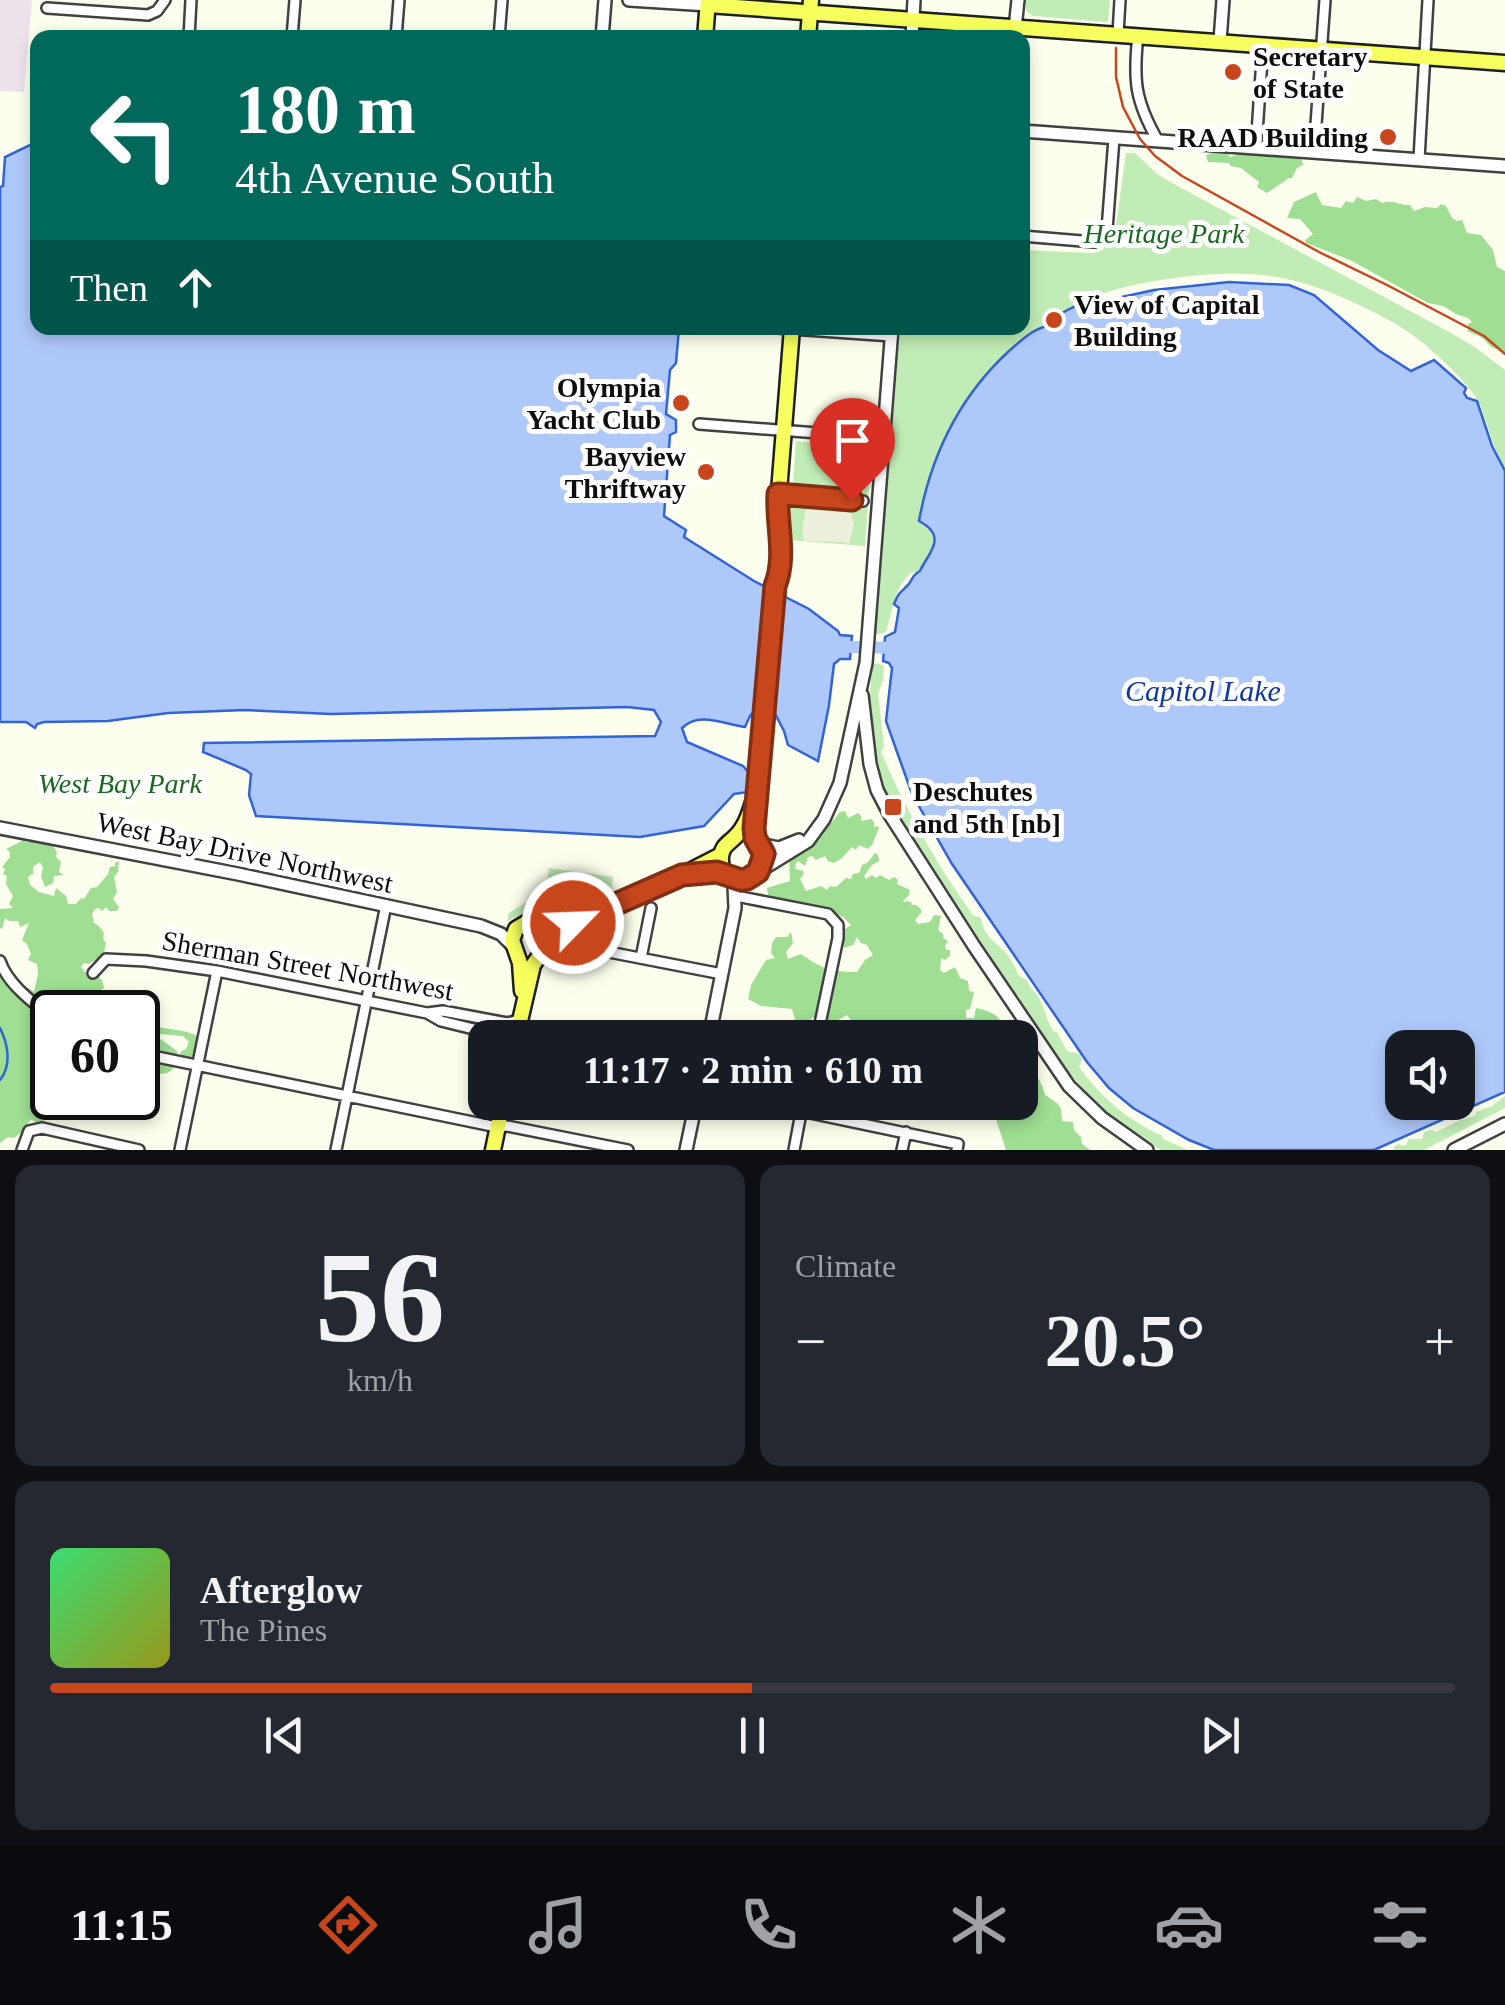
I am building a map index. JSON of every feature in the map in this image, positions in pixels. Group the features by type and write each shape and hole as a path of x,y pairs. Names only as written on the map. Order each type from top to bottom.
{"main road":[{"path":"706,30 708,3 810,6 991,30"},
{"path":"1030,33 1118,34 1505,63"},
{"path":"749,838 781,535 778,494 791,335"},
{"path":"728,875 721,855 728,842 749,838"},
{"path":"682,875 717,872 741,880 756,875 764,854 749,838"},
{"path":"523,1002 533,965 553,937 573,923 721,855"},
{"path":"520,1020 523,1002 514,934 526,923 573,923"},
{"path":"538,924 547,933 545,950"},
{"path":"515,949 531,958 545,950"},
{"path":"493,1150 499,1120"}],"street":[{"path":"47,8 148,15 157,12 165,0"},
{"path":"189,30 191,0"},
{"path":"293,30 295,0"},
{"path":"397,30 399,0"},
{"path":"500,30 502,0"},
{"path":"603,30 605,0"},
{"path":"628,0 708,3"},
{"path":"912,30 914,0"},
{"path":"1015,30 1018,0"},
{"path":"1118,34 1120,0"},
{"path":"1220,42 1224,0"},
{"path":"1314,152 1325,0"},
{"path":"1420,159 1428,0"},
{"path":"1138,36 1136,89 1158,141"},
{"path":"1256,148 1263,44"},
{"path":"1030,132 1505,166"},
{"path":"1030,237 1094,242 1102,238 1107,230 1114,138"},
{"path":"713,1020 738,903 756,875 802,846 816,832 836,796 866,663 892,335"},
{"path":"699,424 884,438"},
{"path":"778,494 863,501"},
{"path":"861,688 877,790 909,847 1069,1086 1102,1118 1147,1150"},
{"name":"West Bay Drive Northwest","path":"0,828 480,926 520,925"},
{"path":"749,838 779,848 816,832"},
{"path":"728,875 738,903"},
{"path":"738,903 762,902 828,914 838,925 821,1020"},
{"path":"336,1150 386,906"},
{"path":"641,958 651,908"},
{"name":"West Bay Drive Northwest","path":"480,926 500,934 515,949"},
{"path":"583,947 722,974"},
{"name":"Sherman Street Northwest","path":"94,973 106,959 112,958 217,970 427,1013 443,1010 489,1020"},
{"path":"0,961 30,998"},
{"path":"180,1150 217,970"},
{"path":"427,1013 441,1022 468,1028"},
{"path":"160,1057 628,1150"},
{"path":"686,1150 692,1120"},
{"path":"794,1150 800,1120"},
{"path":"857,1120 958,1147"},
{"path":"1454,1150 1505,1124"},
{"path":"22,1150 29,1131 42,1128 138,1150"},
{"path":"902,1150 906,1132"}],"shaded area":[{"path":"0,0 32,0 24,92 0,91"},
{"path":"806,509 851,513 854,524 849,544 804,541"}],"green space":[{"path":"1026,0 1110,0 1108,21 1033,16 1026,11"},
{"path":"1246,148 1300,155 1303,165 1292,178 1267,193 1241,168 1208,162 1206,155 1214,149 1226,150 1230,157 1237,152 1242,155"},
{"name":"Heritage Park","path":"1126,153 1135,153 1172,183 1476,348 1505,370 1505,469 1480,405 1461,379 1411,334 1359,305 1317,287 1257,274 1190,276 1116,289 1084,301 1044,325 998,362 966,400 936,458 923,500 919,521 933,533 934,545 920,571 910,573 900,586 886,632 875,635 899,335 1030,335 1030,250 1102,251 1116,226"},
{"path":"1316,192 1322,205 1341,208 1357,197 1410,205 1414,211 1441,204 1452,218 1462,220 1467,233 1481,235 1493,250 1497,267 1505,271 1505,355 1502,349 1493,348 1468,331 1472,322 1468,318 1428,303 1350,260 1306,243 1313,234 1300,219 1287,218 1294,202"},
{"path":"796,441 872,447 865,546 789,540"},
{"path":"872,666 884,666 878,693 884,747 881,752 911,816 947,876 973,915 981,918 987,933 1008,956 1019,976 1027,980 1067,1051 1080,1054 1079,1067 1096,1088 1138,1123 1188,1150 1161,1150 1114,1122 1070,1074 1038,1026 1038,1020 1034,1020 899,819 883,792 873,762 869,714"},
{"path":"845,811 848,818 858,813 861,821 874,822 874,827 879,828 872,845 868,849 852,847 834,863 825,856 816,860 808,857 805,866 798,861 796,869 803,871 800,879 806,891 821,886 827,890 851,879 875,853 879,861 864,876 866,879 872,875 889,880 894,877 897,884 910,890 903,901 921,909 915,920 918,924 930,922 934,915 941,916 938,930 948,941 945,946 950,956 941,958 940,970 944,973 955,967 960,978 968,981 969,991 974,992 966,1018 974,1018 976,1008 1000,1020 851,1020 847,1015 838,1020 795,1020 792,1009 761,1006 748,999 751,985 766,960 775,958 771,953 776,937 787,937 791,932 793,943 786,952 788,959 801,954 833,970 857,972 873,955 857,937 853,945 844,948 842,931 851,925 843,917 824,908 768,896 767,888 790,881 789,856 806,852 806,845 823,835 822,829"},
{"path":"31,837 50,842 61,862 59,872 64,875 54,876 53,883 45,887 40,862 28,877 30,885 54,896 56,888 66,896 68,904 84,899 119,861 113,899 119,907 117,911 106,907 102,911 95,909 92,914 94,923 104,933 103,956 81,967 91,979 97,975 102,980 101,990 34,990 37,964 28,960 31,954 22,940 29,923 20,927 18,921 5,918 0,928 0,909 13,908 9,904 13,896 2,867 10,857 6,849 24,840 27,843"},
{"path":"549,868 613,877 611,893 562,915 525,913 507,921 509,913 533,898 544,899"},
{"path":"0,958 6,962 11,976 31,990 30,1120 14,1138 0,1143"},
{"path":"160,1027 197,1036 193,1058 182,1059 180,1052 189,1042 183,1036 160,1034"},
{"path":"160,1039 178,1052 173,1069 160,1074"},
{"path":"1038,1078 1045,1095 1060,1107 1062,1121 1073,1122 1082,1144 1090,1150 1006,1150 996,1120 1038,1120"},
{"path":"1505,1096 1505,1108 1424,1150 1394,1150 1398,1144 1405,1146 1409,1139 1422,1139 1424,1132 1436,1132 1461,1120 1475,1120 1476,1112"}],"water":[{"path":"30,145 30,335 678,335 666,414 676,420 676,432 670,435 664,516 686,530 684,537 754,581 809,609 840,635 852,636 850,659 834,664 818,761 788,745 773,710 757,708 745,727 696,720 682,728 687,742 743,766 750,774 748,792 734,794 704,826 640,837 256,816 249,795 251,774 203,752 204,743 655,736 661,722 654,710 627,707 331,714 245,710 44,722 35,728 26,722 0,722 0,187 5,157"},
{"name":"Capitol Lake","path":"1229,282 1289,285 1314,295 1378,350 1411,371 1434,360 1466,388 1467,398 1477,401 1505,471 1505,1092 1475,1105 1475,1030 1385,1030 1385,1120 1442,1120 1374,1150 1214,1150 1133,1108 1109,1088 1087,1062 952,864 912,794 886,721 892,668 883,661 885,637 895,632 897,597 920,571 934,545 933,533 919,521 931,473 950,428 991,369 1025,337 1054,324 1058,315 1095,296 1101,300"}],"waterway":[{"path":"851,647 901,648"},
{"path":"0,1028 8,1054 0,1080"}],"railway":[{"path":"1116,48 1116,77 1123,107 1140,139 1155,156 1182,176 1319,252 1484,336 1505,354"}],"place":[{"name":"Secretary of State","path":"1233,72"},
{"name":"RAAD Building","path":"1388,137"},
{"name":"View of Capital Building","path":"1054,320"},
{"name":"Olympia Yacht Club","path":"681,403"},
{"name":"Bayview Thriftway","path":"706,472"},
{"name":"Deschutes and 5th [nb]","path":"893,807"}],"route":[{"path":"573,923 682,875 717,872 741,880 753,877 762,867 764,854 754,828 779,576 778,494 852,500"}],"park label":[{"name":"West Bay Park","path":"120,783"}]}
